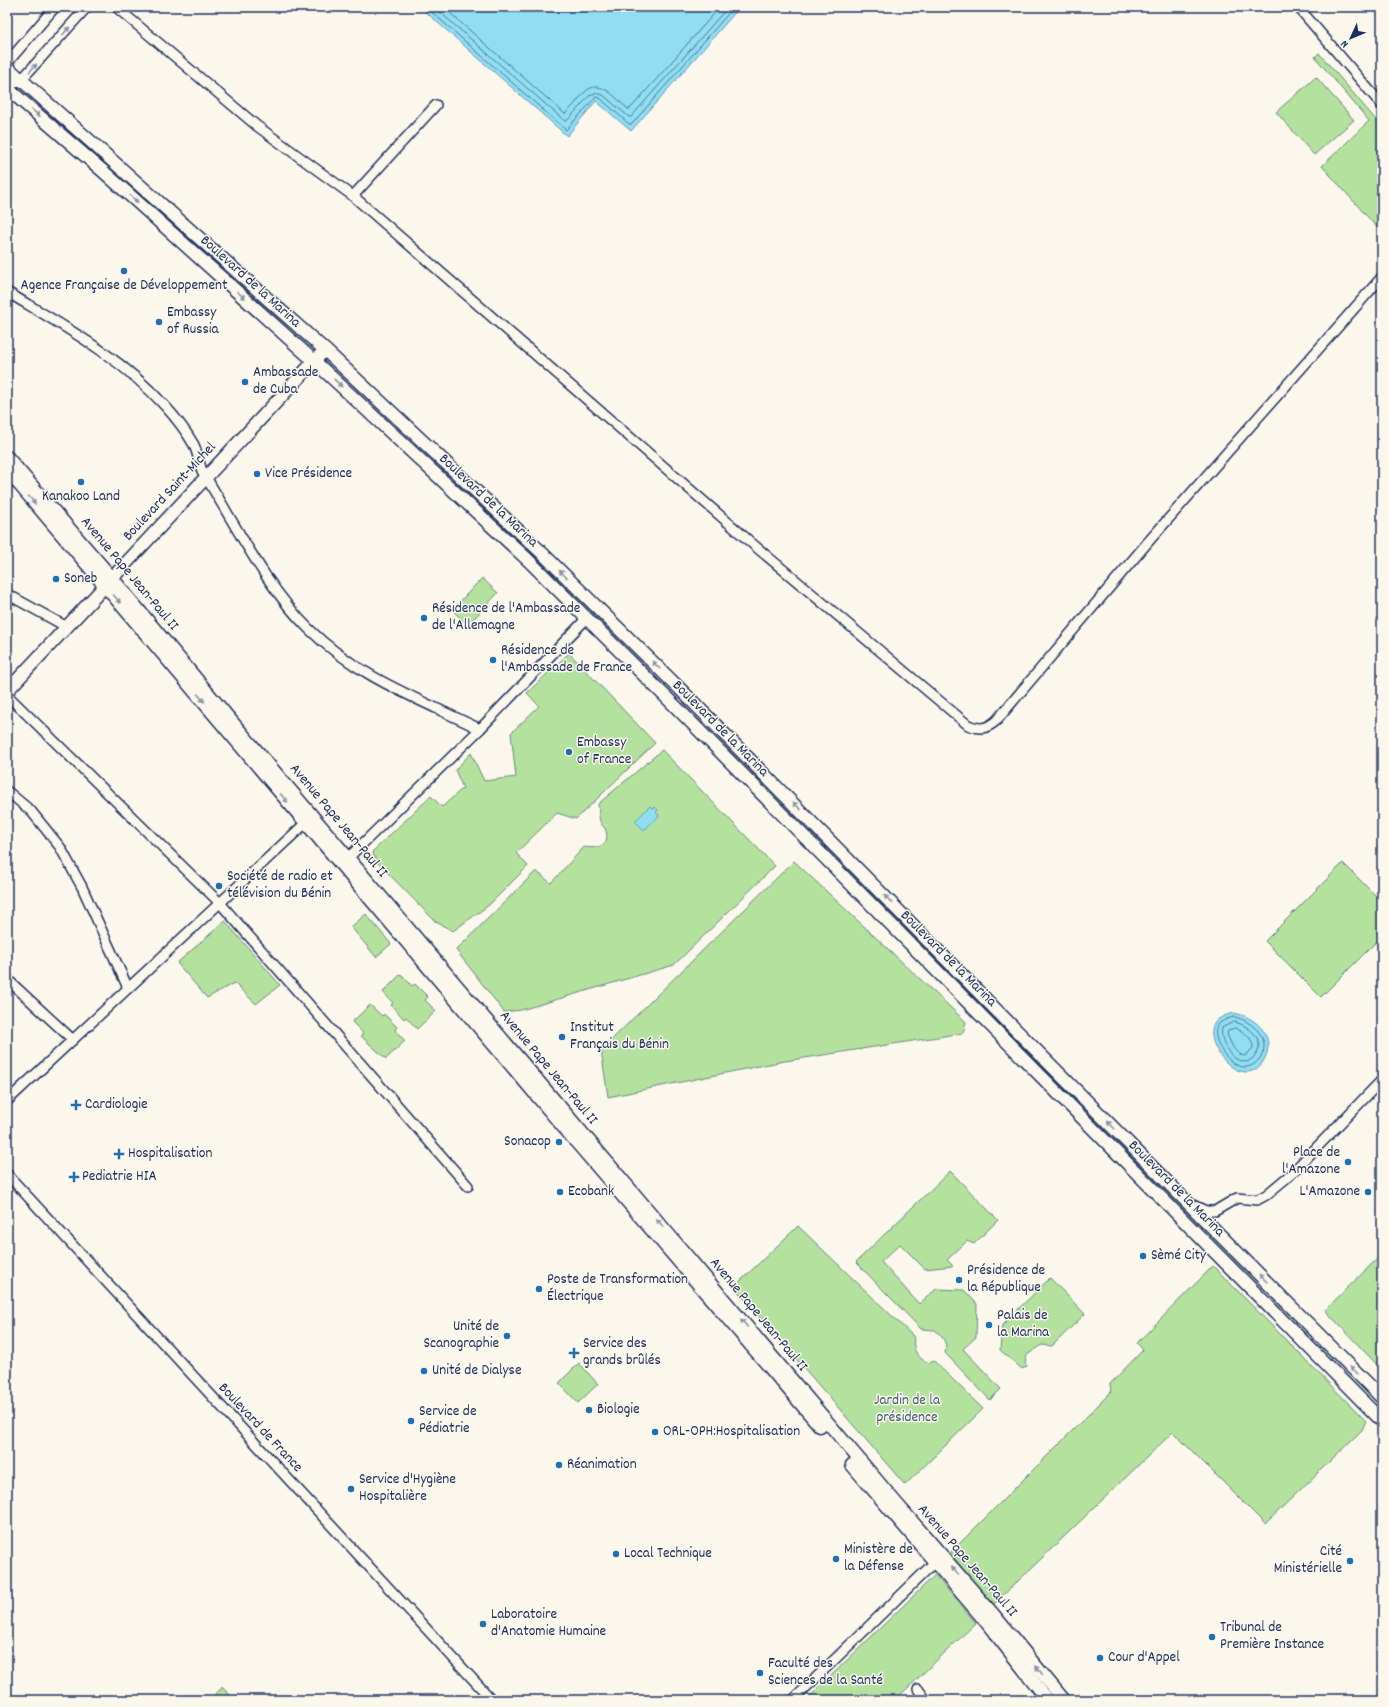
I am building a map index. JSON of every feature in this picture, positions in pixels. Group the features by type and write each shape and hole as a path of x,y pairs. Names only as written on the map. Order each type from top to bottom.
{"main road":[{"name":"Boulevard de la Marina","path":"7,67 114,160 325,350 539,550 671,680 1042,1057 1381,1394"},
{"name":"Boulevard de la Marina","path":"7,88 104,172 314,361 528,560 1002,1036 1382,1421"},
{"path":"104,172 114,160"},
{"name":"Boulevard Saint-Michel","path":"7,691 325,350"},
{"name":"Avenue Pape Jean-Paul II","path":"7,457 109,582 309,820 938,1559 1048,1700"},
{"name":"Avenue Pape Jean-Paul II","path":"7,470 109,582"},
{"name":"Avenue Pape Jean-Paul II","path":"309,820 348,858 605,1166"},
{"path":"1002,1036 1014,1028"},
{"path":"1028,1064 1042,1057"},
{"name":"Avenue Pape Jean-Paul II","path":"938,1559 994,1614 1064,1700"}],"street":[{"path":"7,63 55,7"},
{"path":"7,88 22,79 87,7"},
{"path":"116,7 258,126 353,196 580,395 968,726 983,729 990,726 997,720 1148,542 1382,277"},
{"path":"1298,7 1382,105"},
{"path":"353,196 436,105"},
{"path":"7,292 96,346 143,383 182,427 194,445 200,465 206,477 281,596 299,619 320,640 332,650 369,674 480,729"},
{"path":"7,594 67,627"},
{"path":"348,858 480,729 587,618"},
{"path":"7,694 220,903 468,1186"},
{"path":"7,791 31,811 60,847 82,887 128,988"},
{"path":"7,1101 309,820"},
{"path":"7,979 73,1040"},
{"path":"1188,1203 1206,1211 1215,1211 1237,1198 1257,1200 1266,1195 1290,1175 1382,1080"},
{"name":"Boulevard de France","path":"7,1174 492,1700"},
{"path":"793,1700 938,1559"},
{"path":"918,1689 926,1700"}],"green space":[{"path":"1319,53 1382,127 1382,233 1322,166 1369,121 1315,57"},
{"path":"1316,77 1354,120 1314,155 1276,112"},
{"path":"482,578 498,593 468,625 452,610"},
{"path":"569,653 655,743 576,819 557,813 516,853 528,866 489,905 453,931 436,922 378,863 372,852 431,796 442,807 463,788 455,770 471,753 484,781 516,777 511,733 539,706 527,693"},
{"path":"662,750 775,866 674,965 521,1010 504,1012 456,950 536,871 551,883 584,847 599,847 602,845 607,839 607,834 599,819 598,804"},
{"path":"794,861 966,1022 963,1033 779,1062 608,1097 601,1050"},
{"path":"1343,863 1382,902 1382,936 1321,997 1265,941"},
{"path":"366,914 391,944 376,957 351,927"},
{"path":"225,921 280,985 256,1004 234,983 207,998 177,963"},
{"path":"401,974 412,986 415,984 428,997 425,1000 436,1011 417,1029 406,1017 404,1019 391,1005 393,1003 383,992"},
{"path":"370,1005 382,1016 384,1014 397,1027 395,1030 405,1041 386,1059 361,1036 363,1033 352,1022"},
{"path":"950,1171 998,1220 974,1244 967,1241 947,1260 953,1266 925,1269 900,1244 881,1262 919,1304 936,1289 964,1290 977,1304 976,1337 963,1349 1001,1389 990,1400 945,1353 945,1342 940,1335 935,1330 921,1329 856,1262"},
{"name":"Jardin de la présidence","path":"798,1226 914,1337 915,1350 921,1359 929,1363 934,1361 983,1409 905,1485 734,1287"},
{"path":"1382,1254 1382,1370 1325,1310"},
{"path":"1213,1266 1366,1421 1362,1430 1265,1524 1173,1432 992,1606 950,1553 1111,1392 1110,1384 1143,1350 1137,1343"},
{"path":"1050,1278 1085,1314 1052,1346 1042,1345 1027,1355 1025,1363 1027,1366 1022,1369 1000,1350 1002,1325"},
{"path":"579,1363 598,1384 578,1403 559,1383"},
{"path":"935,1575 976,1623 895,1700 806,1700"},
{"path":"222,1688 235,1700 209,1700"}],"water":[{"path":"420,7 740,7 631,131 596,101 567,136"},
{"path":"650,806 653,809 655,807 658,810 656,812 659,816 644,830 635,821"},
{"path":"1233,1013 1249,1018 1262,1029 1266,1036 1268,1043 1267,1052 1264,1060 1256,1069 1246,1072 1237,1070 1228,1064 1214,1045 1212,1035 1214,1023 1222,1017"}],"place":[{"name":"Agence Française de Développement","path":"124,271"},
{"name":"Embassy of Russia","path":"159,322"},
{"name":"Ambassade de Cuba","path":"245,382"},
{"name":"Vice Présidence","path":"257,474"},
{"name":"Kanakoo Land","path":"81,482"},
{"name":"Soneb","path":"56,579"},
{"name":"Résidence de l'Ambassade de l'Allemagne","path":"424,618"},
{"name":"Résidence de l'Ambassade de France","path":"493,660"},
{"name":"Embassy of France","path":"569,752"},
{"name":"Société de radio et télévision du Bénin","path":"219,886"},
{"name":"Institut Français du Bénin","path":"562,1037"},
{"name":"Cardiologie","path":"76,1105"},
{"name":"Sonacop","path":"559,1142"},
{"name":"Hospitalisation","path":"119,1154"},
{"name":"Place de l'Amazone","path":"1348,1162"},
{"name":"Pediatrie HIA","path":"74,1177"},
{"name":"Ecobank","path":"560,1192"},
{"name":"L'Amazone","path":"1368,1192"},
{"name":"Sèmé City","path":"1143,1256"},
{"name":"Présidence de la République","path":"959,1280"},
{"name":"Poste de Transformation Électrique","path":"539,1289"},
{"name":"Palais de la Marina","path":"989,1325"},
{"name":"Unité de Scanographie","path":"507,1336"},
{"name":"Service des grands brûlés","path":"574,1353"},
{"name":"Unité de Dialyse","path":"424,1371"},
{"name":"Biologie","path":"589,1410"},
{"name":"Service de Pédiatrie","path":"411,1421"},
{"name":"ORL-OPH:Hospitalisation","path":"655,1432"},
{"name":"Réanimation","path":"559,1465"},
{"name":"Service d'Hygiène Hospitalière","path":"351,1489"},
{"name":"Local Technique","path":"616,1554"},
{"name":"Ministère de la Défense","path":"836,1559"},
{"name":"Cité Ministérielle","path":"1350,1561"},
{"name":"Laboratoire d'Anatomie Humaine","path":"483,1624"},
{"name":"Tribunal de Première Instance","path":"1212,1637"},
{"name":"Cour d'Appel","path":"1100,1658"},
{"name":"Faculté des Sciences de la Santé","path":"760,1673"}]}
